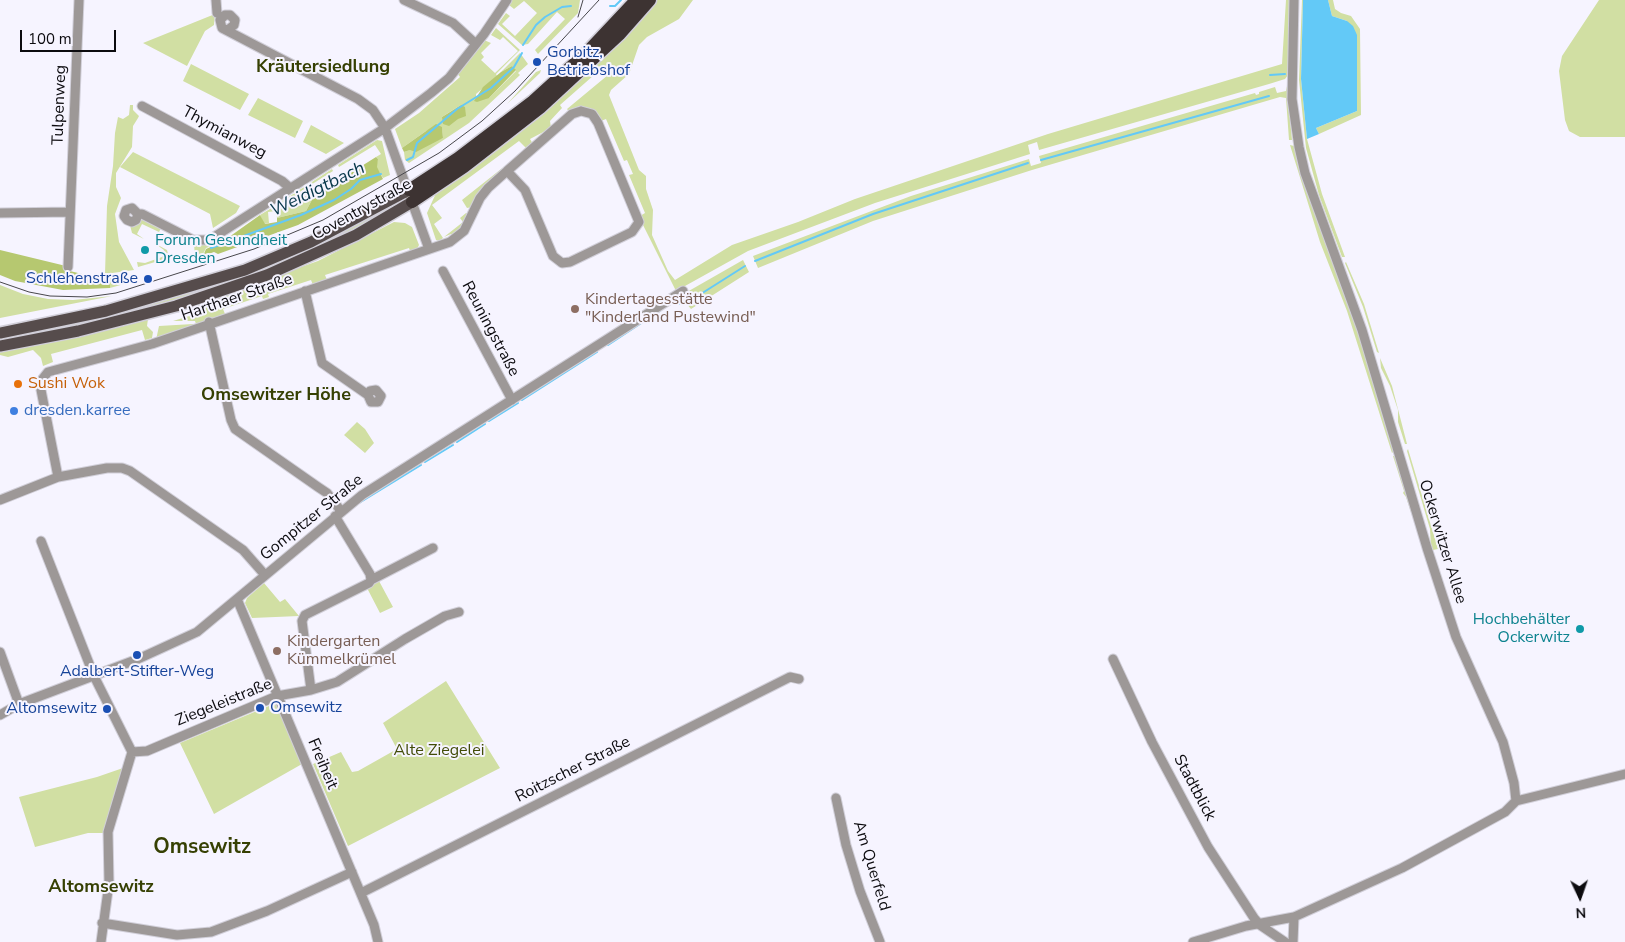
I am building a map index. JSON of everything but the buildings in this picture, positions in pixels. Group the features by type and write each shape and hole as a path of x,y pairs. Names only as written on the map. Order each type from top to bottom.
{"highway":[{"name":"Coventrystraße","path":"411,196 533,101 587,52 636,0"},
{"name":"Coventrystraße","path":"411,196 464,167 540,108 620,34 650,0"}],"main road":[{"name":"Coventrystraße","path":"0,334 106,311 245,270 319,239 411,196"},
{"name":"Coventrystraße","path":"0,346 110,323 176,306 251,281 356,235 411,196"}],"street":[{"name":"Tulpenweg","path":"68,266 79,0"},
{"path":"216,0 217,13"},
{"path":"404,0 453,23 476,44"},
{"path":"138,214 142,214 193,240 206,240 385,128 412,109 449,78 507,0"},
{"name":"Ockerwitzer Allee","path":"1294,0 1292,99 1305,173 1362,330 1424,539 1456,637 1503,742 1514,783 1516,801"},
{"path":"229,30 358,99 373,110 385,128 429,249"},
{"name":"Thymianweg","path":"142,106 278,179 290,188"},
{"name":"Harthaer Straße","path":"58,477 41,390 41,381 44,375 57,368 152,344 210,322 450,242 464,231 480,198 507,171 572,114 585,111 592,114 598,123 638,218 638,226 632,232 570,262 560,262 553,256 525,190 507,171"},
{"path":"0,213 70,212"},
{"name":"Reuningstraße","path":"443,271 512,400"},
{"path":"305,291 321,361 324,366 368,395"},
{"name":"Gompitzer Straße","path":"0,715 18,704 94,676 197,632 362,495 683,291"},
{"path":"210,322 231,420 235,429 327,493 370,574 371,580"},
{"path":"0,500 58,477 115,467 130,471 243,550 265,575"},
{"path":"41,541 94,676 132,752 108,832 109,883 100,942"},
{"path":"311,690 302,621 305,615 369,583 371,580 432,548"},
{"name":"Freiheit","path":"237,599 352,872 377,933 378,942"},
{"name":"Ziegeleistraße","path":"132,752 147,751 277,696 311,690 337,682 429,625 445,616 459,612"},
{"path":"0,652 18,704"},
{"name":"Stadtblick","path":"1114,658 1152,742 1208,847 1260,925"},
{"name":"Roitzscher Straße","path":"360,892 790,677 799,679"},
{"path":"1193,942 1231,930 1294,917 1402,868 1498,815 1516,801 1625,774"},
{"name":"Am Querfeld","path":"836,798 846,845 860,891 880,942"},
{"path":"102,923 177,935 211,932 267,911 352,872"},
{"path":"1293,942 1294,917"},
{"path":"1260,925 1285,942"}],"green space":[{"path":"512,0 580,0 578,13 538,54 535,50 565,19 557,12 528,44 522,45 498,24 506,13 510,16 502,24 515,36 537,13 524,1 514,9 509,5"},
{"path":"656,0 693,0 679,19 647,37 639,45 629,74 611,90 609,95 639,170 646,176 646,189 653,210 652,235 668,271 675,280 732,245 798,222 855,199 1048,134 1282,64 1286,0 1291,0 1288,75 1285,79 1269,84 1039,150 1037,142 1028,145 1030,154 875,203 748,251 676,291 641,221 640,216 645,213 629,175 633,174 627,160 624,161 606,119 601,121 598,117 570,113 567,109 608,75 602,68 560,105 562,108 550,121 551,128 530,139 533,144 527,149 519,141 432,205 442,218 434,224 443,238 439,241 436,240 427,213 437,191"},
{"path":"1302,0 1301,79 1307,139 1322,194 1345,257 1342,257 1319,195 1306,148 1299,80"},
{"path":"1328,0 1333,0 1335,9 1351,16 1360,29 1361,115 1319,134 1316,128 1357,111 1347,21 1332,16"},
{"path":"1599,0 1625,0 1625,137 1580,137 1569,131 1565,120 1559,71 1562,56"},
{"path":"215,14 214,25 205,31 187,66 143,43"},
{"path":"496,28 520,50 496,74 497,76 476,94 476,98 489,98 516,71 512,66 501,72 520,53 528,64 518,73 520,75 469,123 409,163 405,160 404,152 443,138 442,128 426,131 402,148 395,129 419,113 460,77 457,73 484,40 491,43 481,53 484,57 481,60 495,73 518,51 503,37 500,40 491,35","holes":["461,105 456,120 442,117"]},
{"path":"191,64 249,94 240,110 183,81"},
{"path":"512,66 516,70 489,98 477,102 474,101 483,87 501,72"},
{"path":"541,70 540,73 507,104 536,72"},
{"path":"1287,86 1292,140 1289,140 1286,98 1280,97 1032,170 873,221 758,268 753,256 911,196 1029,159 1031,166 1041,163 1039,156 1255,93 1256,95 1259,92 1275,87 1277,93 1286,91"},
{"path":"258,98 303,121 295,138 248,115"},
{"path":"130,105 133,105 133,110 139,116 133,126 132,147 116,173 116,187 121,198 115,214 119,242 134,270 105,274 107,206 113,166 115,133 118,117 123,119 129,115"},
{"path":"461,105 465,107 466,116 449,126 443,124 442,117"},
{"path":"436,124 442,127 443,138 416,152 410,150 404,152 402,148"},
{"path":"311,125 344,143 326,154 303,142"},
{"path":"377,140 382,141 390,175 383,178 376,167 378,159 376,157 381,154 375,145 339,167 338,165"},
{"path":"1290,145 1296,149 1325,240 1352,309 1395,450 1392,453 1347,311 1320,242"},
{"path":"133,152 240,206 236,213 213,228 210,214 120,167"},
{"path":"520,154 472,207 467,208 462,200"},
{"path":"376,157 378,159 377,167 383,179 298,225 218,254 214,252 203,256 206,249 222,242 260,215 265,224 277,222 277,218 306,211 314,196"},
{"path":"332,169 333,171 298,193 301,199 311,193 314,196 306,211 277,218 276,211 268,212 269,223 264,224 260,215 283,201 281,198 284,195 287,198"},
{"path":"387,207 388,209 355,228 281,265 173,302 92,323 42,333 186,293 327,240"},
{"path":"466,213 468,214 461,229 453,237 451,234 444,237 463,222 460,218"},
{"path":"140,218 162,226 159,232 142,224 137,234 144,239 132,233 130,225"},
{"path":"394,222 405,223 412,227 419,245 417,249 410,251 409,248 325,275 327,280 313,285 311,280 268,294 269,297 263,299 262,296 223,309 225,314 196,324 195,321 173,321 196,314 193,306 148,319 147,326 153,332 152,338 145,340 142,330 51,354 53,362 43,366 41,358 33,350 8,357 0,355 0,351 281,274 318,261"},
{"path":"219,237 222,242 206,248 201,258 195,259 194,243"},
{"path":"154,243 167,250 169,258 138,267 137,262 145,263 162,257 164,250"},
{"path":"0,250 66,266 70,271 94,277 110,278 110,288 63,290 15,281 0,275"},
{"path":"743,260 749,272 691,309 680,296"},
{"path":"1346,262 1364,304 1379,353 1377,352"},
{"path":"134,277 138,280 110,288 110,278"},
{"path":"0,285 23,294 48,299 73,300 112,296 0,318"},
{"path":"193,325 156,340 159,326"},
{"path":"1380,358 1392,386 1407,444 1405,444 1398,422 1398,410 1390,386 1381,368"},
{"path":"357,422 365,429 374,443 365,453 344,435"},
{"path":"1408,449 1438,549 1433,550 1431,547 1430,529"},
{"path":"1393,456 1397,456 1423,541 1421,542 1403,493"},
{"path":"379,581 393,607 380,613 367,588"},
{"path":"264,583 280,602 285,599 299,616 252,618 245,603 247,598"},
{"name":"Alte Ziegelei","path":"446,681 500,768 348,846 313,764 341,752 352,772 358,771 397,749 383,723"},
{"path":"276,703 302,764 214,814 180,743"},
{"path":"123,768 103,833 88,833 35,847 19,797 97,777"}],"water":[{"path":"1303,0 1328,0 1332,16 1347,21 1353,26 1357,35 1357,111 1316,128 1319,134 1307,139 1301,79"}],"waterway":[{"name":"Weidigtbach","path":"610,6 615,6 621,0"},
{"name":"Weidigtbach","path":"523,45 536,25 545,17 562,7 571,6"},
{"name":"Weidigtbach","path":"407,160 413,157 417,143 457,109 491,88 514,67 522,53"},
{"path":"1270,75 1285,74"},
{"path":"1041,160 1269,96"},
{"path":"755,261 873,214 1028,163"},
{"name":"Weidigtbach","path":"211,248 301,215 334,200 351,189 360,180 381,174"},
{"path":"671,304 685,304 745,266"},
{"path":"608,345 661,310"},
{"path":"522,400 597,352"},
{"path":"489,421 518,403"},
{"path":"457,442 485,424"},
{"path":"425,462 453,445"},
{"path":"359,503 421,465"}],"tram line":[{"path":"578,17 583,0"},
{"path":"0,282 29,292 50,296 87,297 116,293 254,249 323,220 439,153 482,121 515,91 599,0"}],"place":[{"name":"Gorbitz, Betriebshof","path":"537,62"},
{"name":"Forum Gesundheit Dresden","path":"145,250"},
{"name":"Schlehenstraße","path":"148,279"},
{"name":"Kindertagesstätte \"Kinderland Pustewind\"","path":"575,309"},
{"name":"Sushi Wok","path":"18,384"},
{"name":"dresden.karree","path":"14,411"},
{"name":"Hochbehälter Ockerwitz","path":"1580,629"},
{"name":"Kindergarten Kümmelkrümel","path":"277,651"},
{"name":"Adalbert-Stifter-Weg","path":"137,655"},
{"name":"Omsewitz","path":"260,708"},
{"name":"Altomsewitz","path":"107,709"}],"district":[{"name":"Kräutersiedlung","path":"323,68"},
{"name":"Omsewitzer Höhe","path":"276,396"},
{"name":"Omsewitz","path":"202,848"},
{"name":"Altomsewitz","path":"101,888"}]}
